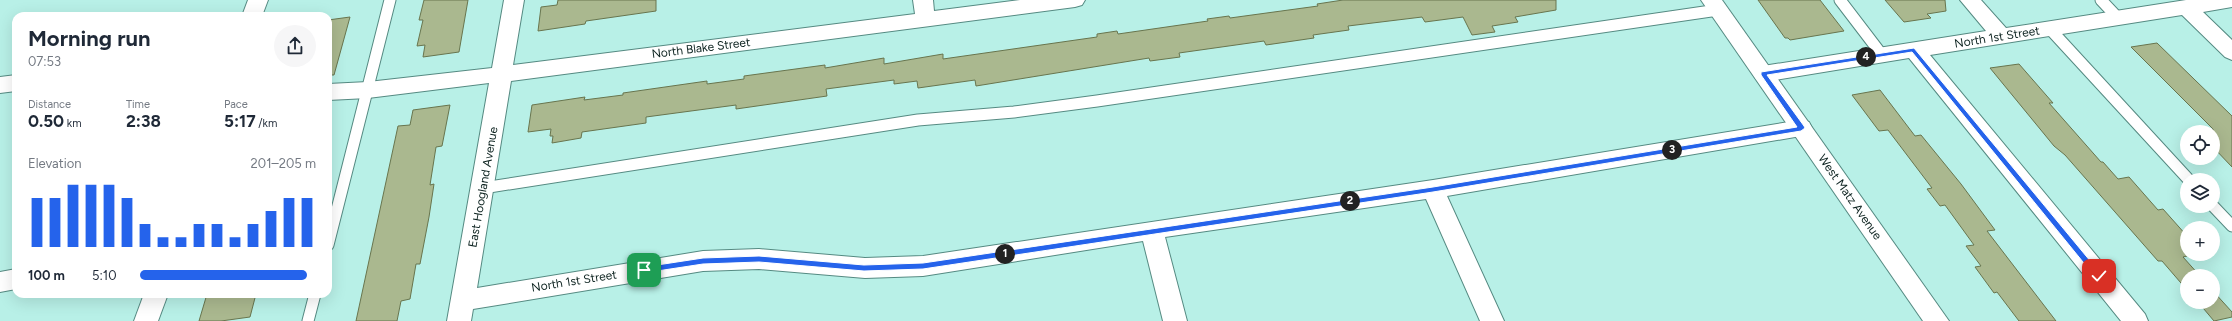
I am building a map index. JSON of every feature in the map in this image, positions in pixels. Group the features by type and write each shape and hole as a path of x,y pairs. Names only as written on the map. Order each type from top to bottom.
{"street":[{"path":"254,12 258,0"},
{"name":"East Hoogland Avenue","path":"461,310 503,74 514,0"},
{"name":"North Blake Street","path":"332,92 368,90 503,74 924,9 1075,0"},
{"path":"1970,0 2002,37"},
{"name":"North 1st Street","path":"1763,74 2050,30 2231,0"},
{"name":"West Matz Avenue","path":"1714,5 1937,321"},
{"path":"2186,7 2232,52"},
{"path":"1914,50 2136,321"},
{"path":"0,85 12,84"},
{"name":"North 1st Street","path":"461,310 703,261 759,259 864,268 923,266 982,258 1152,230 1433,189 1801,128"},
{"path":"1433,189 1492,321"},
{"path":"1152,230 1175,321"},
{"path":"0,282 12,280"},
{"path":"146,321 155,298"}],"lane":[{"path":"332,230 390,0"},
{"path":"1840,0 1882,55"},
{"path":"2101,0 2118,18"},
{"path":"483,188 918,120 1014,112 1097,101 1714,5"},
{"path":"2050,30 2183,173"},
{"path":"2220,213 2232,226"},
{"path":"308,321 314,298"}],"building":[{"path":"424,0 468,0 459,52 423,57 425,45 417,46 423,20 419,20"},
{"path":"558,0 656,0 656,11 586,21 585,24 538,31 541,7 557,5"},
{"path":"1343,0 1556,0 1556,10 1515,17 1518,22 1492,26 1495,32 1472,35 1463,17 1425,22 1422,17 1348,26 1349,30 1313,35 1314,38 1266,45 1264,41 1179,53 1180,57 1150,61 1149,58 976,86 975,80 918,88 917,81 894,84 894,80 826,89 827,96 736,109 736,105 646,117 646,123 582,132 581,138 552,143 553,136 550,136 551,129 528,132 532,105 585,97 584,100 623,95 623,93 707,81 707,84 744,79 744,76 825,65 825,68 884,58 884,64 943,54 943,59 1097,37 1097,34 1117,31 1118,34 1208,21 1207,19 1229,16 1230,18 1318,6 1317,4"},
{"path":"1758,0 1820,0 1844,31 1790,40 1785,38"},
{"path":"1885,0 1945,0 1946,11 1927,14 1931,18 1904,22"},
{"path":"350,17 334,75 332,75 332,19"},
{"path":"2157,43 2232,116 2232,167 2220,154 2220,125 2209,125 2131,47"},
{"path":"2019,64 2053,103 2049,103 2101,162 2103,162 2118,179 2129,177 2158,210 2163,209 2180,228 2180,261 2187,261 2194,269 2180,269 2180,282 2162,261 2158,261 2065,155 2054,146 1990,68"},
{"path":"1880,90 1915,136 1921,135 1961,184 1995,230 1987,231 2056,321 2019,321 1997,292 1994,293 1975,267 1981,266 1966,246 1974,245 1945,205 1940,206 1927,189 1932,188 1888,130 1879,131 1852,95"},
{"path":"450,105 442,146 436,147 430,185 434,184 429,217 420,264 416,264 410,299 401,301 397,321 356,321 398,126 410,125 413,110"},
{"path":"206,298 255,298 250,317 221,321 199,321"},
{"path":"2220,299 2232,312 2232,317 2214,321 2204,309 2220,309"}],"route":[{"path":"644,270 703,261 759,259 864,268 923,266 982,258 1152,230 1433,189 1801,128 1763,74 1914,50 2099,276"}]}
